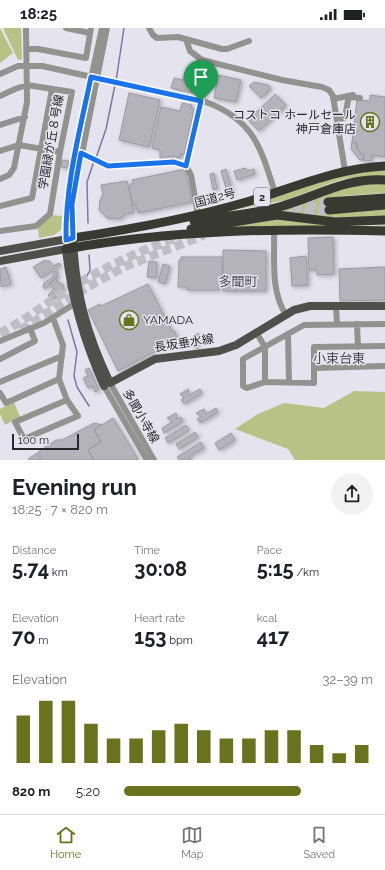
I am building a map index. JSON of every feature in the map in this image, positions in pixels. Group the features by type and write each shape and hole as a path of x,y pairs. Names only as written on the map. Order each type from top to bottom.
{"highway":[{"name":"国道2号","path":"69,244 198,215 345,171 385,166"},
{"path":"139,228 179,224 277,208 344,184 362,180 385,180"},
{"path":"385,198 328,206 385,205"},
{"path":"150,237 273,216 305,217 335,222 385,220"},
{"path":"69,244 150,237 274,231 385,231"}],"main road":[{"path":"0,251 69,244"},
{"path":"0,260 69,244"},
{"path":"69,244 70,286 74,304 90,356 107,385"},
{"path":"69,244 82,310 107,385"},
{"name":"長坂垂水線","path":"107,385 155,359 219,350 236,344 294,310 310,306 385,306"}],"street":[{"path":"0,179 10,175 14,168 25,117 27,85 26,28"},
{"path":"27,50 38,49 86,58 91,30 66,28"},
{"path":"69,244 72,204 102,28"},
{"path":"69,244 66,212 71,178 107,28"},
{"path":"149,28 153,35 157,38 167,39 178,37 227,49 249,41"},
{"path":"186,39 190,51 202,60 282,80 322,87 329,90 333,99 345,171"},
{"path":"0,74 18,66 42,66 201,101 220,107 230,113 249,129 260,149 275,193"},
{"name":"学園緑が丘８号線","path":"0,96 14,88 27,85 72,92 50,214 36,226 0,231"},
{"path":"0,206 32,198 52,89"},
{"path":"333,99 350,94 360,97 351,97 348,100 345,118 337,120"},
{"path":"198,215 191,175 186,166 201,101"},
{"path":"0,125 10,120 25,117"},
{"path":"0,151 19,145 60,152"},
{"path":"81,153 99,163 108,166 174,162 186,166"},
{"path":"274,231 275,289 280,306 286,315"},
{"path":"0,341 53,318 74,304"},
{"path":"336,306 337,324"},
{"path":"53,318 63,345 59,379 67,400 78,416 24,439 14,422 67,400"},
{"path":"357,324 358,346"},
{"path":"385,324 304,325 243,359 244,386 247,388 265,382 314,382 314,347 385,346"},
{"path":"0,358 35,341 30,328"},
{"path":"256,332 265,347 265,382"},
{"path":"288,334 289,382"},
{"path":"0,382 62,356"},
{"path":"314,368 385,366"},
{"path":"0,392 6,403 59,379"},
{"name":"多聞小寺線","path":"107,385 147,460"},
{"name":"多聞小寺線","path":"107,385 154,460"}],"green space":[{"path":"0,28 13,53 0,63"},
{"path":"3,28 21,28 22,59 18,60"},
{"path":"385,169 385,177 343,179 287,200 237,209 340,175"},
{"path":"385,183 385,193 341,196 341,198 385,209 385,218 360,220 284,213 283,209 341,187"},
{"path":"51,215 62,216 61,230 54,235 39,238 38,227"},
{"path":"287,218 348,226 385,225 385,229 222,228"},
{"path":"354,391 385,392 385,460 295,460 288,449 235,429 258,414 284,403 324,408"},
{"path":"14,402 20,417 5,425 0,414 0,409"}],"building":[{"path":"185,72 208,77 204,95 171,88 174,78 183,80"},
{"path":"218,75 241,80 236,102 214,98"},
{"path":"254,82 268,85 271,88 261,98 249,86"},
{"path":"129,93 160,100 149,147 119,140"},
{"path":"275,94 286,105 259,131 248,120"},
{"name":"コストコ ホールセール 神戸倉庫店","path":"370,95 385,97 385,157 372,155 371,161 363,160 364,155 361,154 357,148 357,143 352,142 357,100 370,101"},
{"path":"182,103 192,105 191,108 194,109 184,155 180,154 180,158 172,156 160,158 160,150 152,148 161,107 180,111"},
{"path":"352,142 357,143 357,148 361,154 364,155 363,160 360,160 351,149"},
{"path":"62,160 69,161 68,168 61,167"},
{"path":"246,168 247,171 254,169 255,174 237,180 234,171"},
{"path":"185,169 192,202 138,213 138,209 136,210 136,204 133,205 130,192 130,184 133,184 132,180"},
{"path":"226,169 233,194 228,195 221,171"},
{"path":"214,173 217,189 213,190 210,174"},
{"path":"127,181 134,212 126,214 119,219 107,218 99,210 100,200 103,194 101,185"},
{"path":"333,237 334,274 317,275 317,270 309,270 308,238"},
{"path":"223,250 266,251 266,291 223,291"},
{"path":"306,256 308,285 292,286 290,258"},
{"path":"181,257 222,257 222,287 219,287 219,290 187,290 187,287 178,287 179,260 181,260"},
{"path":"45,260 46,262 48,260 53,266 59,263 61,265 41,278 33,267"},
{"path":"149,261 157,262 156,278 147,277"},
{"path":"163,264 170,266 165,284 158,282"},
{"path":"6,267 11,284 1,287 0,269"},
{"path":"385,267 385,300 340,301 339,269"},
{"path":"57,271 58,276 45,289 43,287 44,283 54,276 53,272"},
{"path":"58,276 56,280 60,284 63,284 64,290 52,300 48,295 54,289 49,284"},
{"name":"YAMADA","path":"148,284 172,331 174,330 178,339 118,371 88,310 100,304 101,306"},
{"path":"196,334 199,334 197,348 193,347"},
{"path":"89,368 99,390 95,392 93,386 88,388 83,378 88,376 85,370"},
{"path":"188,389 189,395 200,389 202,393 184,404 181,400 184,398 180,394"},
{"path":"216,408 218,412 200,423 197,419 201,417 196,413 204,409 206,414"},
{"path":"176,413 177,419 181,417 183,421 164,433 162,428 172,422 167,418"},
{"path":"113,418 138,459 94,460 88,450 101,442 94,430"},
{"path":"94,423 102,425 94,430 101,442 88,450 93,459 43,460 38,452 56,440 62,440"},
{"path":"186,425 189,430 168,443 165,438"},
{"path":"195,432 198,437 179,449 176,444"},
{"path":"231,433 235,440 219,450 215,443"},
{"path":"201,442 204,448 191,455 189,458 191,460 179,460 177,457"},
{"path":"37,453 41,460 28,459"}],"waterway":[{"path":"116,81 124,28"},
{"path":"96,158 106,129 115,85"},
{"path":"88,223 87,182 94,161"},
{"path":"82,285 90,270 89,255"},
{"path":"68,320 77,352 74,376 77,387 89,406"}],"tunnel":[{"path":"280,210 328,202"},
{"path":"291,215 329,210"},
{"path":"21,330 89,286 126,266 204,235"},
{"path":"0,333 82,281 137,254 179,236"}],"place":[{"name":"コストコ ホールセール 神戸倉庫店","path":"370,122"},
{"name":"YAMADA","path":"129,320"}],"district":[{"name":"多聞町","path":"238,281"},
{"name":"小束台東","path":"339,358"}],"route":[{"path":"91,77 201,101 186,166 174,162 108,166 99,163 81,153 72,204 73,238 66,240 66,212 74,158 91,77"}]}
